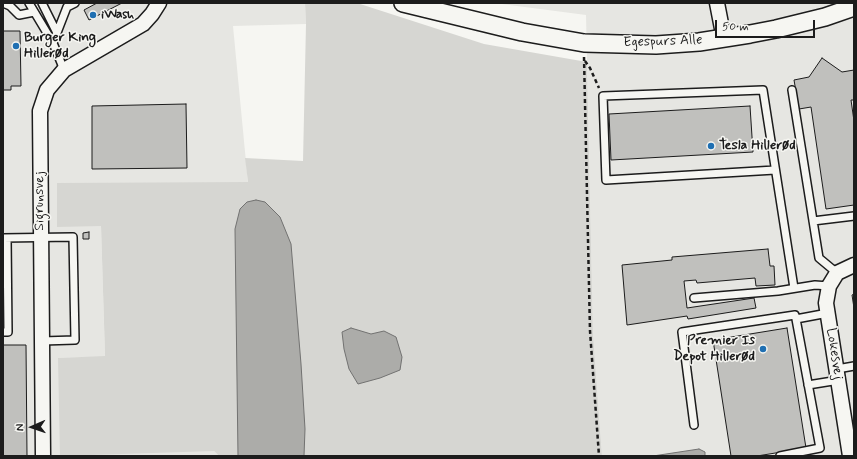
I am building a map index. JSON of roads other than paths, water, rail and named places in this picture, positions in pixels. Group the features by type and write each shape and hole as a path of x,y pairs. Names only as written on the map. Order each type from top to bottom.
{"street":[{"name":"Sigrunsvej","path":"43,456 40,111 47,90 64,70 143,24 159,3"},
{"name":"Egespurs Alle","path":"403,3 430,11 522,32 584,43 656,45 724,39 776,29 825,17 854,7"},
{"name":"Egespurs Alle","path":"430,3 470,19"},
{"path":"717,3 724,39"},
{"path":"837,273 854,264"},
{"name":"Lokesvej","path":"837,273 829,286 826,303 850,456"}],"lane":[{"path":"3,3 10,6 19,14 34,12"},
{"path":"29,3 53,43 64,70"},
{"path":"42,3 57,32"},
{"path":"53,43 66,5 75,3"},
{"path":"775,170 606,180 603,96 763,90 794,288"},
{"path":"792,90 819,258 837,273"},
{"path":"813,221 854,216"},
{"path":"3,332 8,332 5,238 73,238 75,340 42,341"},
{"path":"694,298 778,291 815,285 829,286"},
{"path":"796,319 828,313"},
{"path":"694,426 682,332 795,315 820,448 780,456"},
{"path":"808,385 838,374 854,366"}],"place":[{"name":"iWash","path":"93,15"},
{"name":"Burger King Hillerød","path":"16,46"},
{"name":"Tesla Hillerød","path":"711,146"},
{"name":"Premier Is Depot Hillerød","path":"763,349"}]}
